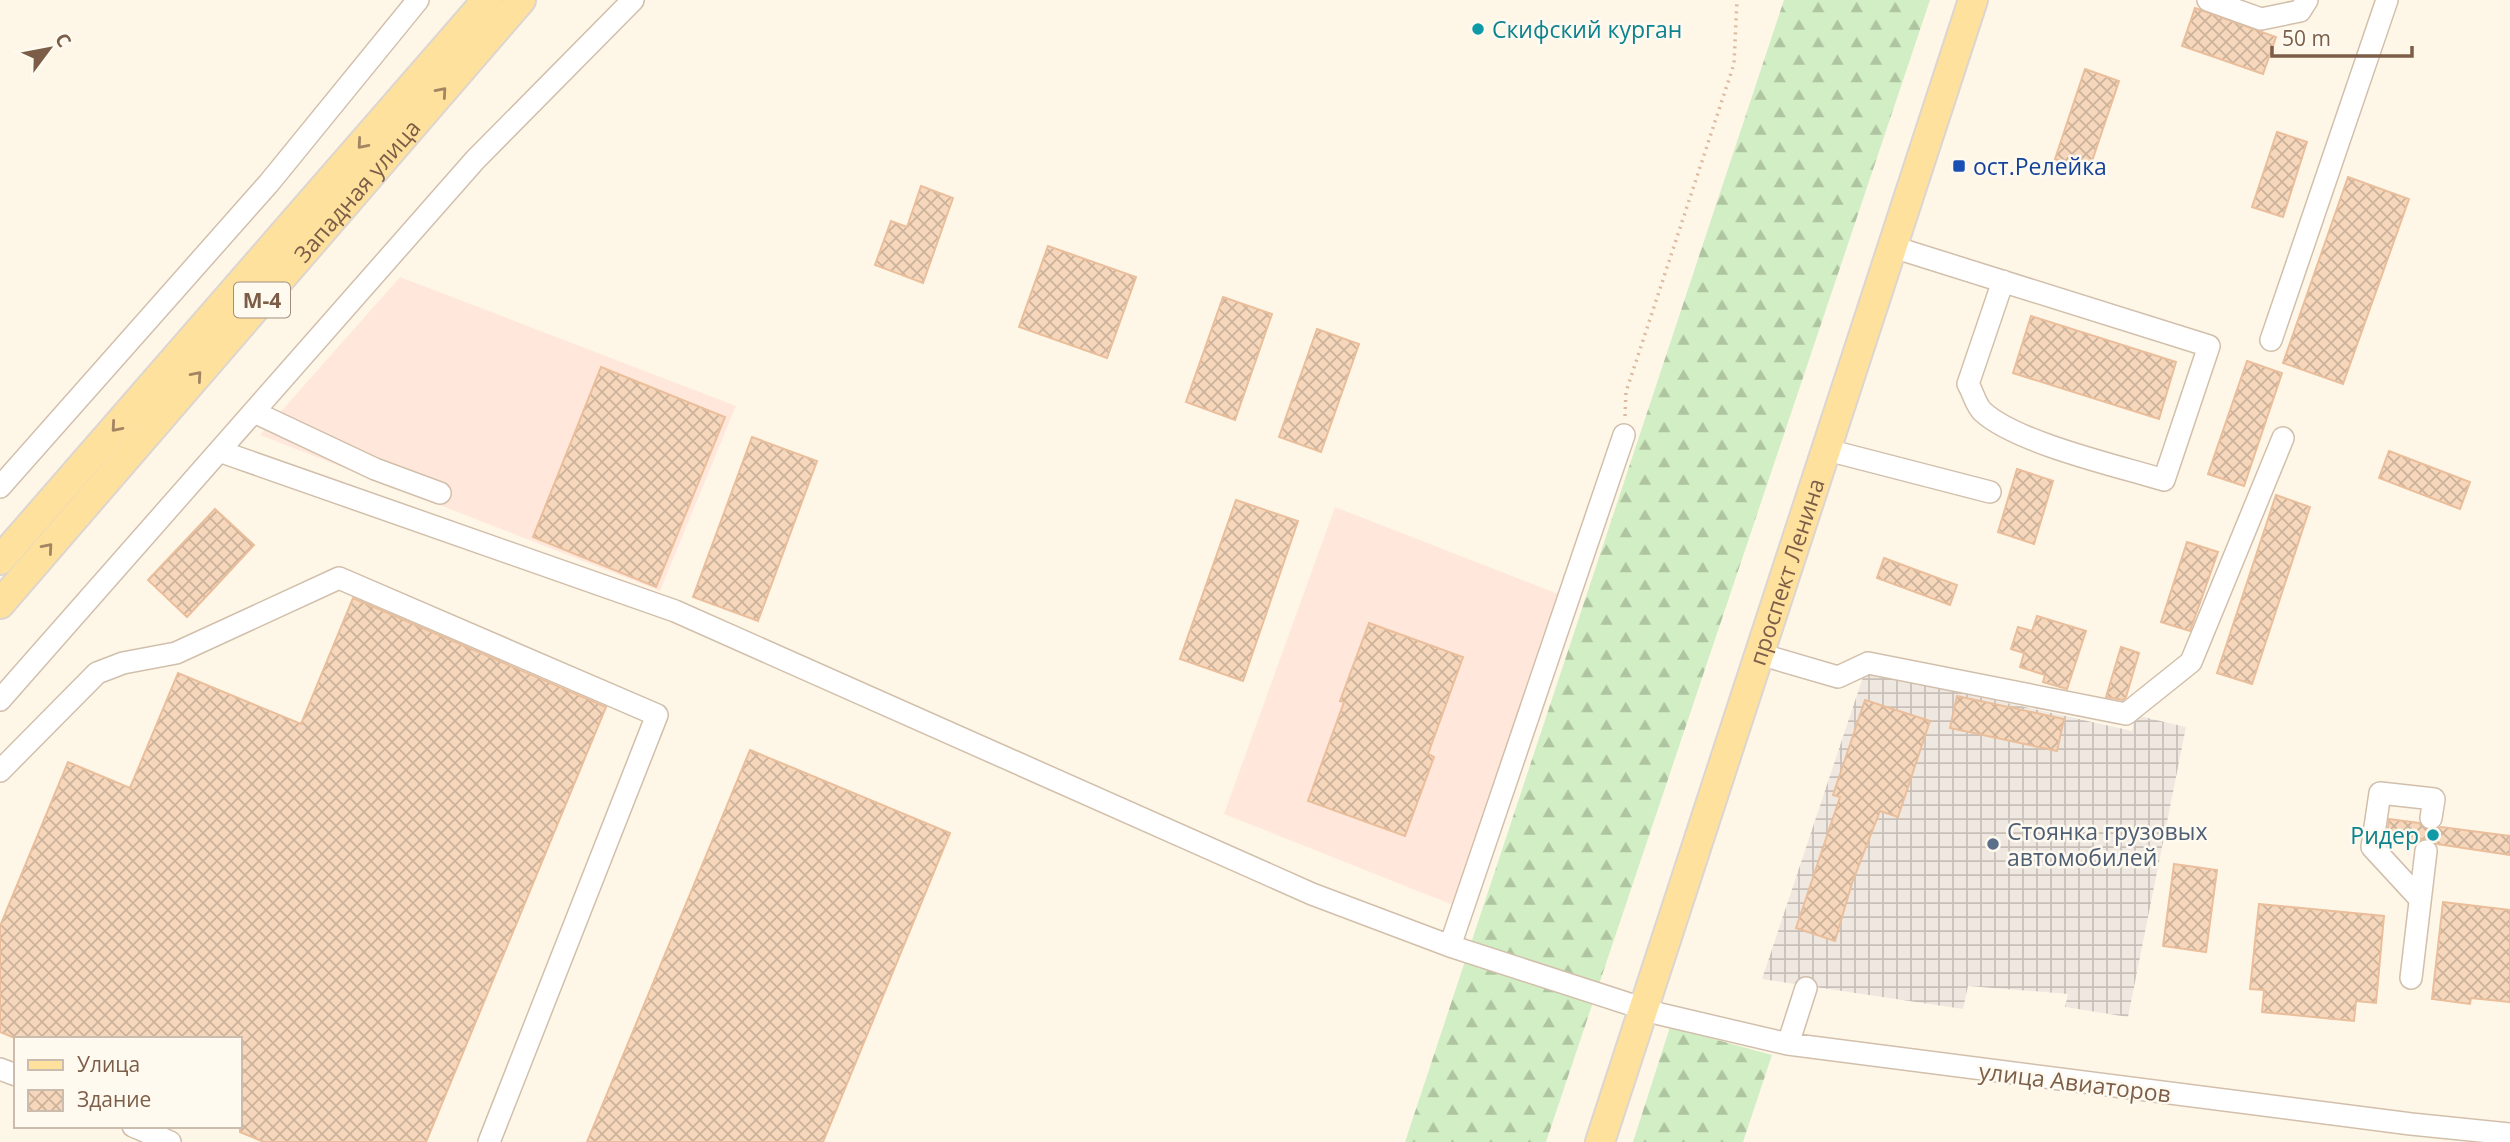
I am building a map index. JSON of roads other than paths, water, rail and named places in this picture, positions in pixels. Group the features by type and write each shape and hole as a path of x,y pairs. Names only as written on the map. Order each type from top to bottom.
{"main road":[{"name":"Западная улица","path":"0,560 487,0"},
{"name":"Западная улица","path":"0,604 521,0"},
{"name":"проспект Ленина","path":"1619,1142 1652,1011 1973,0"},
{"name":"проспект Ленина","path":"1600,1142 1652,1011 1773,658 1990,0"}],"street":[{"path":"0,487 269,183 418,0"},
{"path":"0,700 475,160 633,0"},
{"path":"2208,0 2260,19 2300,11 2307,0"},
{"path":"2271,340 2387,0"},
{"path":"1906,251 2003,281 2209,346 2164,480 2071,452 2008,429 1981,411 1968,384 2003,281"},
{"path":"254,412 375,469 440,493"},
{"path":"1450,946 1624,435"},
{"path":"1773,658 1838,677 1867,663 2126,714 2191,662 2283,438"},
{"name":"улица Авиаторов","path":"219,451 676,611 1312,894 1450,946 1652,1011 1788,1044 2385,1121 2510,1134"},
{"path":"1839,453 1990,492"},
{"path":"0,771 97,673 123,663 176,653 338,578 657,715 489,1142"},
{"path":"2420,899 2372,847 2380,793 2434,799 2431,818"},
{"path":"2411,978 2426,851"},
{"path":"1788,1044 1805,988"},
{"path":"138,1128 170,1142"}],"place":[{"name":"Скифский курган","path":"1478,29"},
{"name":"ост.Релейка","path":"1959,166"},
{"name":"Ридер","path":"2433,835"},
{"name":"Стоянка грузовых автомобилей","path":"1993,844"}]}
